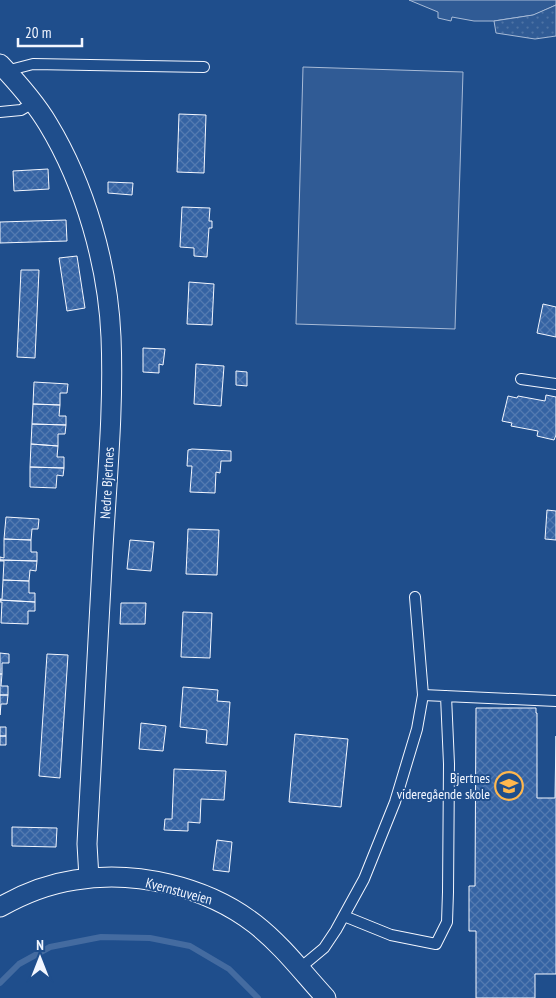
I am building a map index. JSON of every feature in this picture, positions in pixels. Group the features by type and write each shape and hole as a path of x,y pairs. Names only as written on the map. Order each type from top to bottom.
{"street":[{"name":"Nedre Bjertnes","path":"3,67 34,103 60,144 82,194 102,266 108,303 111,335 110,409 88,834 88,878"},
{"name":"Kvernstuveien","path":"0,907 48,886 88,878 123,878 150,881 182,888 221,902 240,913 265,932 326,998"}],"lane":[{"path":"3,67 33,64 204,67"},
{"path":"0,112 21,110 34,103"},
{"path":"521,379 556,384"},
{"path":"300,968 324,948 364,879 394,802 417,729 423,695 415,597"},
{"path":"423,695 556,701"},
{"path":"344,916 391,935 436,944 447,922 449,764 446,696"}],"shaded area":[{"path":"409,0 556,0 556,5 534,15 494,21 474,21 452,17 451,21 438,18 438,12"},
{"path":"556,5 556,36 535,39 496,33 494,21 533,15"},
{"path":"303,67 463,72 455,329 296,324"}],"building":[{"path":"179,114 206,115 204,173 177,172"},
{"path":"48,169 49,189 14,191 13,171"},
{"path":"108,182 133,183 132,195 108,193"},
{"path":"182,207 210,208 209,221 212,221 212,228 209,228 207,257 194,256 194,248 180,247"},
{"path":"66,220 67,241 0,243 0,222"},
{"path":"77,256 85,308 67,311 59,258"},
{"path":"21,270 39,270 35,358 17,357"},
{"path":"189,282 214,284 212,325 187,324"},
{"path":"543,304 556,307 556,337 537,333"},
{"path":"143,348 165,349 163,365 159,364 159,373 143,372"},
{"path":"196,364 224,366 221,406 194,404"},
{"path":"236,371 247,372 247,386 236,385"},
{"path":"34,382 68,384 67,393 60,393 60,405 33,404"},
{"path":"546,395 556,397 556,435 554,440 537,436 538,431 511,426 512,423 502,421 508,396 545,401"},
{"path":"33,404 60,405 59,416 66,416 66,425 32,424"},
{"path":"32,424 66,425 65,434 58,434 58,446 31,444"},
{"path":"31,444 58,446 57,457 64,457 64,468 30,467"},
{"path":"188,450 231,451 231,461 221,461 220,473 216,472 215,493 190,492 192,466 187,466"},
{"path":"30,467 64,468 63,476 57,475 56,488 30,487"},
{"path":"547,510 556,511 556,540 545,539"},
{"path":"6,517 39,519 38,529 32,529 31,540 4,539"},
{"path":"188,529 219,530 217,575 186,574"},
{"path":"4,539 31,540 31,552 37,552 37,561 0,560 0,557 4,558"},
{"path":"130,540 154,542 151,571 127,569"},
{"path":"0,560 37,561 36,571 30,570 29,581 3,580 4,561"},
{"path":"3,580 29,581 29,593 35,593 35,602 0,600 2,599"},
{"path":"0,600 35,602 35,611 28,611 28,624 1,623 2,602"},
{"path":"121,603 146,603 145,624 120,624"},
{"path":"183,612 212,613 210,658 181,657"},
{"path":"0,653 9,654 9,663 2,663 2,674 0,674"},
{"path":"47,654 68,655 60,778 39,776"},
{"path":"0,674 2,674 1,686 8,686 8,695 0,695"},
{"path":"183,687 218,690 217,701 230,702 227,745 206,743 207,730 180,727"},
{"path":"0,695 8,695 7,704 1,704 0,715"},
{"path":"476,708 536,708 537,798 555,798 556,736 556,974 535,974 535,998 476,998 476,931 469,931 469,886 475,886"},
{"path":"141,723 166,726 163,751 139,749"},
{"path":"0,727 6,727 6,736 0,736"},
{"path":"295,734 348,739 341,807 289,802"},
{"path":"0,736 6,736 6,745 0,745"},
{"path":"174,769 226,771 224,800 201,799 200,823 188,822 188,831 164,830 165,819 172,819"},
{"path":"12,827 57,828 56,847 12,846"},
{"path":"217,840 232,842 229,872 213,870"}],"waterway":[{"path":"0,983 19,964 50,947 101,937 150,938 190,946 229,969 258,998"}],"place":[{"name":"Bjertnes videregående skole","path":"509,786"}]}
